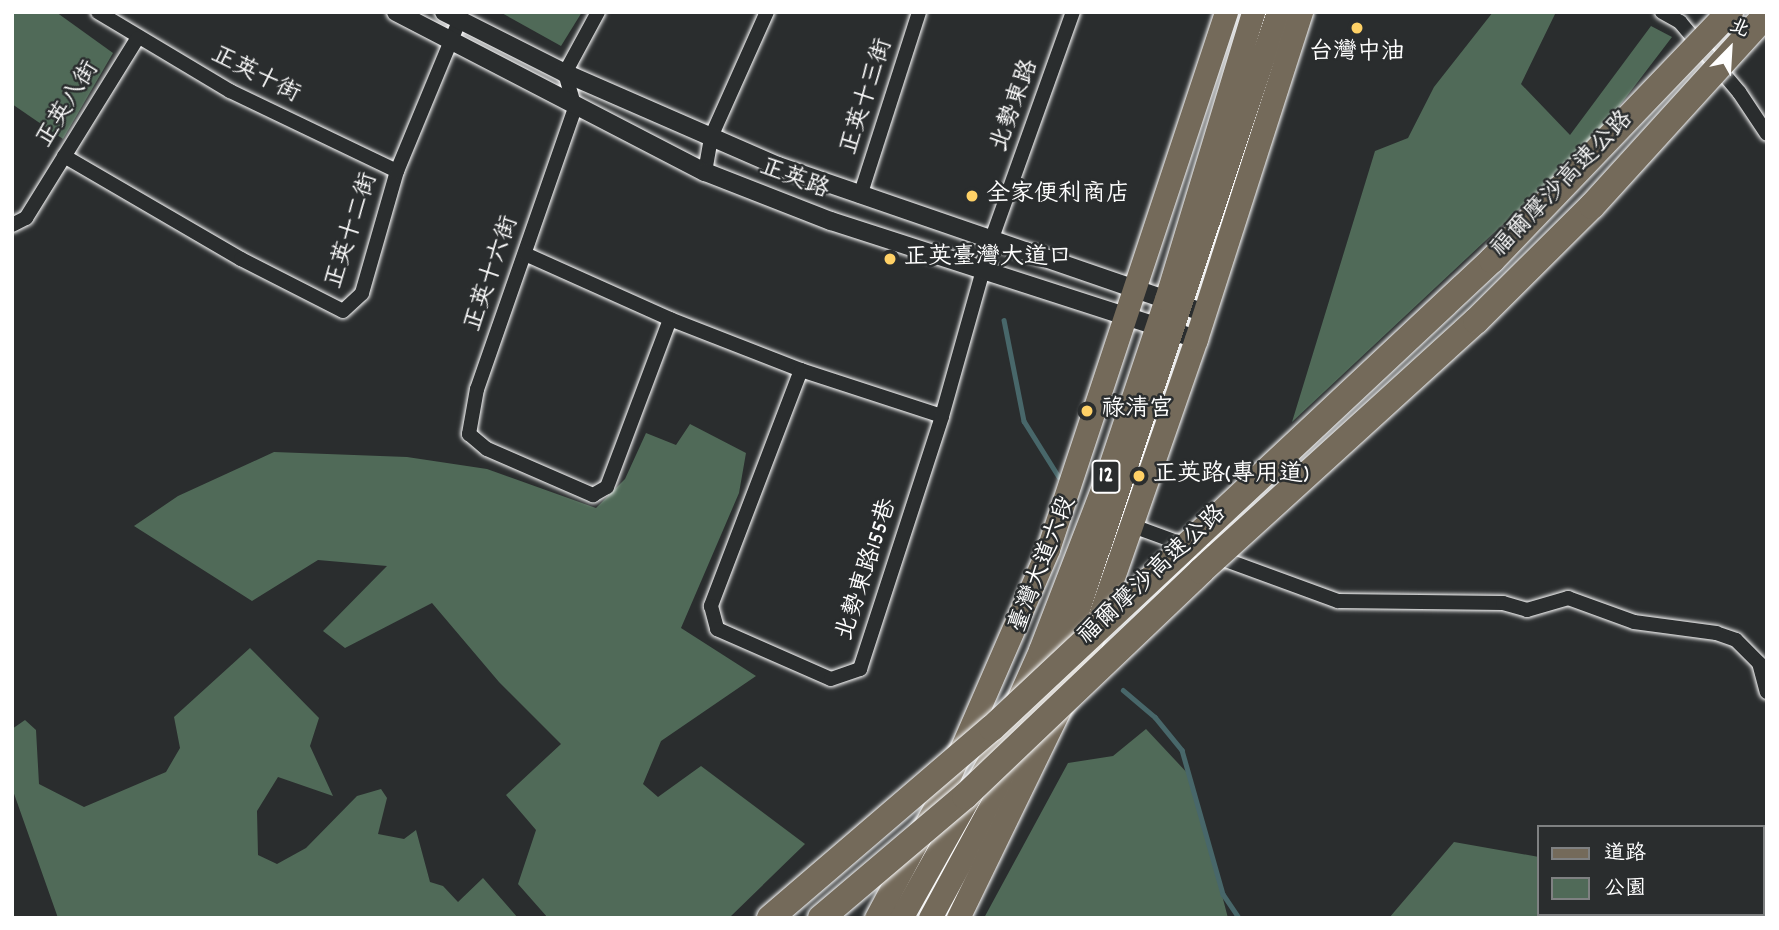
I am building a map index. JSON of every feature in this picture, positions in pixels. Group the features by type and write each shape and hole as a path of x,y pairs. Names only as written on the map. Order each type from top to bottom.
{"highway":[{"name":"福爾摩沙高速公路","path":"770,918 992,729 1492,260 1730,12"},
{"name":"福爾摩沙高速公路","path":"821,918 965,796 1201,571 1476,321 1592,206 1767,15"}],"main road":[{"name":"臺灣大道六段","path":"876,918 939,800 1014,637 1048,549 1226,12"},
{"name":"臺灣大道六段","path":"1174,302 1254,12"},
{"name":"臺灣大道六段","path":"930,918 1017,758 1061,659 1174,302 1278,12"},
{"name":"12","path":"958,918 1087,652 1196,339 1301,12"},
{"name":"臺灣大道六段","path":"901,918 996,749 1040,650 1165,329"}],"street":[{"name":"正英十街","path":"98,12 137,39 230,91 397,172"},
{"name":"正英路","path":"396,12 575,108 705,172 831,221 1196,339"},
{"path":"575,108 565,73 598,12"},
{"path":"705,172 711,137 767,12"},
{"name":"正英十三街","path":"860,195 919,12"},
{"name":"北勢東路","path":"942,416 986,272 992,238 1073,12"},
{"path":"1662,12 1680,22 1740,92 1767,134"},
{"name":"正英路","path":"451,16 565,73 711,137 860,195 992,238 1204,313"},
{"name":"正英十二街","path":"64,156 241,259 343,311 362,293 397,172 447,40 451,16"},
{"name":"正英八街","path":"12,225 26,218 137,39"},
{"name":"正英十六街","path":"575,108 469,417 469,434 487,449 593,495 607,487 670,320"},
{"path":"525,254 670,320 801,370 942,416"},
{"name":"北勢東路155巷","path":"801,370 711,606 717,629 831,679 860,669 942,416"},
{"path":"1133,526 1338,601 1503,603 1527,610 1568,598 1634,622 1716,633 1736,640 1759,663 1767,692"}],"green space":[{"path":"56,12 113,53 63,139 12,104 12,13"},
{"path":"500,12 582,12 561,46"},
{"path":"1493,12 1556,12 1521,84 1570,135 1651,26 1672,37 1595,138 1292,422 1375,151 1408,138 1434,87"},
{"path":"690,424 746,453 739,493 681,628 756,676 661,741 643,784 658,797 701,766 805,844 729,918 548,918 518,884 536,830 506,795 561,744 499,682 432,603 345,648 323,631 387,566 318,560 252,601 134,526 178,496 274,452 407,457 487,469 596,508 625,479 646,433 676,445"},
{"path":"250,648 319,718 310,746 333,796 278,777 257,811 258,855 277,864 306,848 357,796 381,789 387,798 378,834 404,839 416,830 430,882 443,886 458,902 483,878 518,918 58,918 12,788 12,729 25,720 36,730 39,784 84,807 166,772 180,748 174,717"},
{"path":"1146,729 1191,777 1228,918 984,918 1068,763 1113,756"},
{"path":"1454,842 1538,857 1538,916 1638,918 1389,918"}],"waterway":[{"path":"1004,320 1024,421 1059,477"},
{"path":"1123,690 1155,717 1182,750 1223,894 1239,918"}],"place":[{"name":"台灣中油","path":"1357,28"},
{"name":"全家便利商店","path":"972,196"},
{"name":"正英臺灣大道口","path":"890,259"},
{"name":"祿清宮","path":"1087,411"},
{"name":"正英路(專用道)","path":"1139,476"}]}
